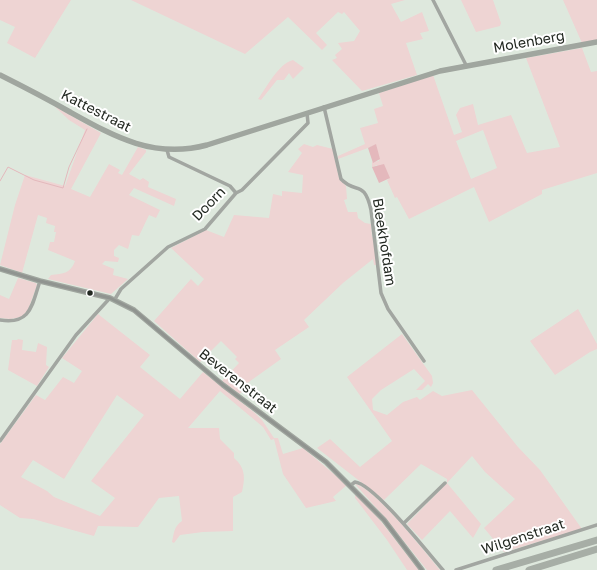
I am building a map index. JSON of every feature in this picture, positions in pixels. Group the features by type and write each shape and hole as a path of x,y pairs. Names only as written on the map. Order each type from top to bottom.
{"highway":[{"path":"496,570 597,540"},
{"path":"530,570 597,549"}],"street":[{"path":"324,107 440,71 466,65 433,0"},
{"name":"Molenberg","path":"466,65 597,42"},
{"name":"Kattestraat","path":"0,75 116,137 147,147 167,150 191,149 207,145 324,107"},
{"name":"Bleekhofdam","path":"324,107 341,179 346,183 362,189 370,204 381,293 388,309 424,361"},
{"name":"Doorn","path":"0,441 76,335 121,289 168,247 204,229 236,193 242,190 308,123 307,113"},
{"path":"167,150 169,157 230,186 236,193"},
{"name":"Beverenstraat","path":"0,269 40,281 112,299 134,310 217,381 307,447 351,485 384,520 422,570"},
{"path":"0,320 10,322 19,320 26,315 40,281"},
{"name":"Beverenstraat","path":"351,485 357,482 366,488 404,523 443,570"},
{"path":"404,523 445,483"},
{"name":"Wilgenstraat","path":"456,570 597,525"}],"shaded area":[{"path":"0,0 71,0 35,58 7,43 15,27 0,20"},
{"path":"131,0 405,0 391,4 401,22 422,12 429,31 420,33 423,39 406,43 417,75 362,91 332,60 337,58 335,55 342,49 338,43 354,41 360,31 344,12 342,14 338,12 316,33 327,45 322,50 288,17 245,54"},
{"path":"461,0 493,0 501,23 500,26 476,32"},
{"path":"563,0 597,0 597,40 582,43"},
{"path":"582,48 591,72 597,71 597,173 542,190 542,194 489,222 474,187 409,219 397,197 395,198 387,180 389,179 377,165 372,167 372,162 379,161 376,145 338,159 338,156 365,144 360,128 378,123 374,109 383,106 379,93 433,75 454,135 462,132 456,115 460,108 473,104 478,125 511,115 527,153 560,147 526,58","holes":["483,130 497,168 471,179 456,141"]},
{"path":"293,60 304,68 293,79 289,73 284,80 277,80 261,100 258,99 282,66"},
{"path":"54,106 101,133 71,189 90,197 109,164 120,170 118,173 122,175 138,147 146,150 146,152 129,174 140,180 143,178 149,182 148,187 176,199 174,206 134,188 129,195 160,210 156,218 149,215 139,236 132,235 128,249 119,245 114,250 114,256 119,258 118,262 105,261 102,264 114,269 113,275 128,279 111,294 48,279 51,275 63,273 69,270 75,261 48,250 50,242 54,242 56,232 54,232 55,226 46,223 47,218 38,215 22,273 0,265 15,205 25,175 65,186 85,130 69,120"},
{"path":"304,144 313,147 317,145 333,149 339,178 346,186 347,199 344,200 348,212 357,212 358,218 365,223 371,224 372,237 375,238 379,265 374,265 373,259 343,283 304,320 309,327 275,350 281,359 239,389 242,392 239,394 222,381 239,363 235,359 237,357 221,341 200,362 154,321 191,279 198,286 204,279 171,248 206,230 224,237 234,215 269,218 273,194 282,196 282,191 302,193 303,175 288,172 302,153 298,149"},
{"path":"376,144 380,159 373,163 368,148"},
{"path":"384,164 390,178 379,183 372,167"},
{"path":"18,278 36,283 37,285 28,310 22,317 10,319 0,318 0,295 9,299"},
{"path":"578,309 597,344 597,349 555,375 530,341"},
{"path":"98,314 150,355 140,367 180,399 203,372 262,420 274,438 278,438 283,454 303,448 347,485 333,497 336,501 306,508 283,474 274,439 271,440 263,427 220,391 188,428 219,428 220,439 234,453 234,458 243,470 244,483 242,492 233,497 233,531 203,532 180,535 174,543 172,542 176,527 182,521 179,496 159,498 138,527 98,526 94,536 33,519 20,518 0,505 0,444 36,395 45,400 63,377 74,383 82,371 62,358","holes":["117,395 144,415 91,481 115,498 100,516 54,497 47,491 21,477 33,460 64,479"]},
{"path":"402,334 432,376 433,383 431,387 428,384 422,390 416,390 425,381 414,369 381,390 372,399 373,410 387,415 403,402 417,397 420,400 433,391 442,396 472,390 518,447 540,470 582,529 504,552 484,528 515,499 485,472 472,456 447,483 447,479 421,464 384,500 317,448 330,439 360,467 392,441 347,377"},
{"path":"12,340 23,340 22,350 36,352 38,343 47,347 46,365 49,367 37,386 8,370"},
{"path":"447,483 481,524 473,538 450,511 422,540 407,524"},
{"path":"355,484 364,488 387,508 440,570 427,570 387,520"},
{"path":"355,493 379,519 419,570 407,570 387,540 355,498"}],"waterway":[{"path":"0,181 8,167 34,180 63,188 69,167 87,129"}],"transit line":[{"path":"0,269 40,281 110,298 134,310 223,385 326,462 384,520 422,570"}]}
